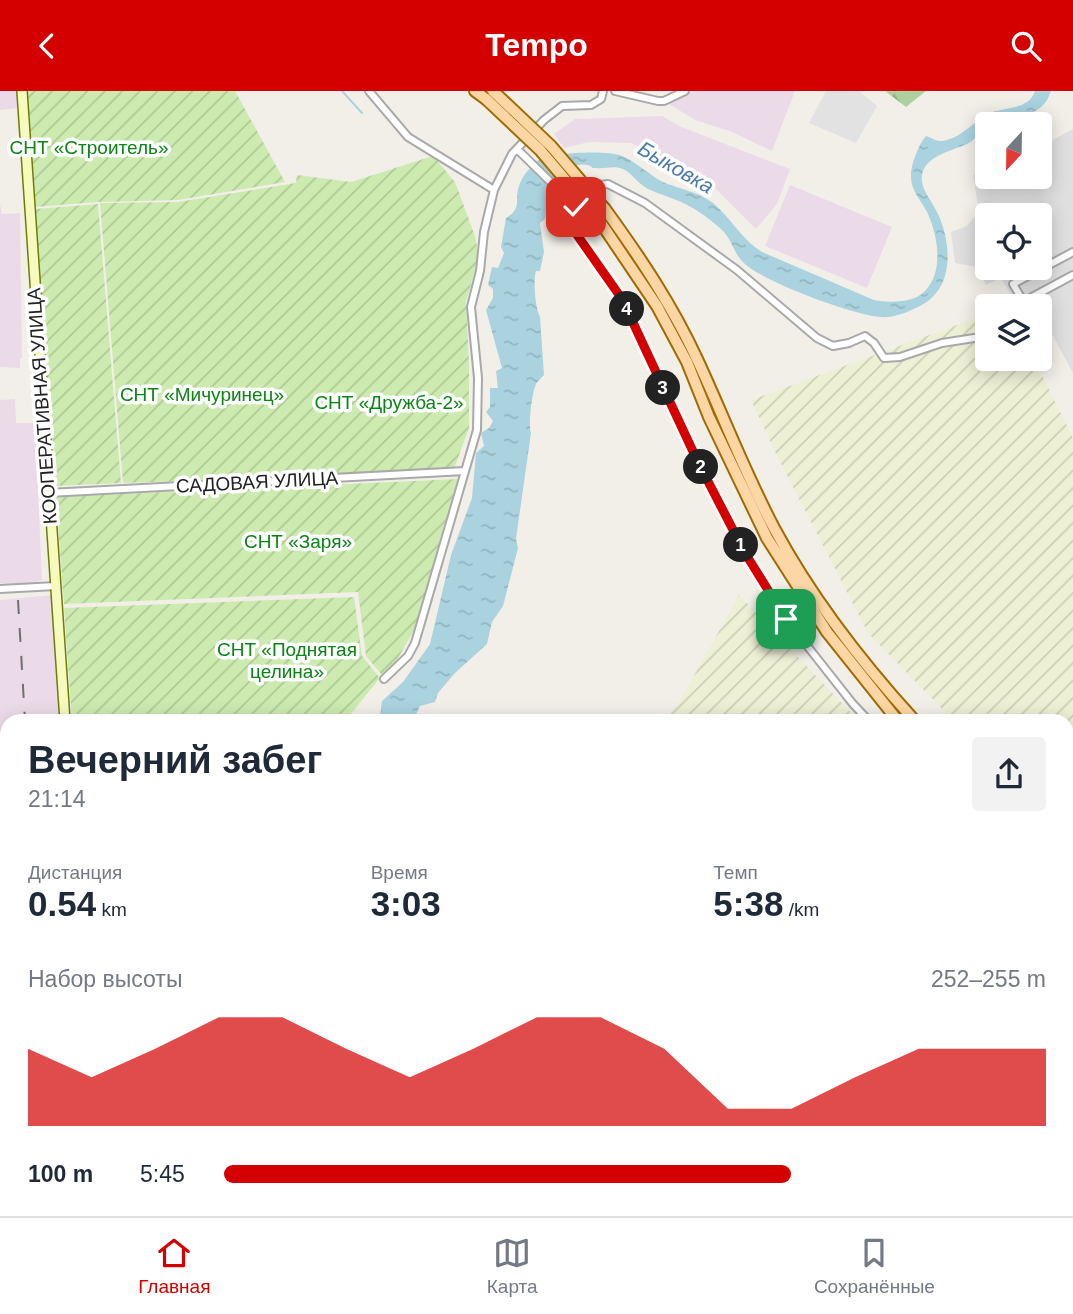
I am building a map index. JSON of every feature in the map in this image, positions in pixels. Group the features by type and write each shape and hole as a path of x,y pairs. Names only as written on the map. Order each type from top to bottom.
{"main road":[{"name":"КООПЕРАТИВНАЯ УЛИЦА","path":"22,91 65,714"},
{"path":"475,91 490,94 642,261 667,301 696,358 742,463 776,531 837,627 909,714"},
{"path":"601,213 687,362 719,440 767,538 827,632 892,714"}],"street":[{"path":"369,91 408,137 494,190"},
{"path":"384,679 408,656 415,643 477,429 479,404 471,307 494,190 517,149 544,120 562,106 591,105 601,99 603,91"},
{"path":"615,91 664,101 685,91"},
{"path":"517,149 576,207"},
{"path":"862,714 786,619 745,553 697,460 622,299 575,232 571,219 586,194 602,184 608,184 645,203 737,270 817,338 833,346 865,336 874,343 884,358 900,357 942,342 975,338"},
{"path":"1018,294 1013,284 1073,252"},
{"path":"1041,294 1073,275"},
{"name":"САДОВАЯ УЛИЦА","path":"48,493 465,471"},
{"path":"0,589 56,586"}],"shaded area":[{"path":"0,91 18,91 19,108 0,110"},
{"path":"691,91 795,91 772,151 732,132 695,120 669,104"},
{"path":"826,91 859,91 877,106 856,143 809,123"},
{"path":"662,116 679,126 790,169 777,204 756,229 713,186 631,143 589,142 564,148 554,134 575,119"},
{"path":"1073,129 1073,373 1052,334 1052,294 1010,294 1002,280 1052,280 1052,203 978,203 975,189 1052,189 1052,140"},
{"path":"790,185 892,227 867,288 765,246"},
{"path":"0,204 2,214 20,213 20,368 0,367"},
{"path":"975,217 975,267 955,263 951,232 967,226"},
{"path":"984,280 997,280 986,285"},
{"path":"15,399 16,423 35,423 42,580 29,585 0,583 0,400"},
{"path":"53,595 61,714 0,714 0,600"}],"green space":[{"name":"СНТ «Строитель»","path":"26,91 235,91 285,182 178,200 35,207"},
{"path":"885,91 926,91 906,107"},
{"path":"433,156 455,182 475,236 479,257 466,302 469,428 454,469 342,476 123,483 100,203 178,202 296,183 297,175 351,182"},
{"path":"98,204 121,483 55,486 35,209"},
{"path":"975,318 975,371 1040,371 1073,438 1073,714 947,714 868,633 751,400"},
{"name":"СНТ «Заря»","path":"458,479 414,630 397,660 382,675 366,656 358,592 64,604 56,497"},
{"path":"739,595 852,714 670,714 677,706"},
{"name":"СНТ «Поднятая целина»","path":"354,597 362,656 380,678 351,714 72,714 64,608"}],"water":[{"path":"1035,91 1051,91 1040,108 1032,112 995,112 1022,105"},
{"path":"975,122 975,137 936,157 926,165 922,177 946,239 948,253 944,278 939,290 930,299 911,310 888,317 858,313 837,306 756,272 741,260 725,234 709,219 682,203 648,189 623,169 576,165 550,183 545,219 540,223 544,252 535,280 544,375 536,384 533,394 531,433 516,539 518,548 503,606 492,622 487,644 455,673 438,693 435,702 420,706 416,714 380,714 382,701 403,682 430,644 451,555 472,498 476,453 484,446 481,433 489,428 493,421 486,412 490,407 490,388 498,388 496,371 502,368 486,310 493,298 493,289 488,285 492,267 498,268 504,253 501,247 506,218 516,207 520,182 532,166 545,158 567,154 605,153 622,156 663,182 695,193 713,203 748,241 762,252 874,300 901,301 915,298 925,291 935,274 937,264 932,223 911,181 911,170 918,149 926,136 941,141 963,132"}],"waterway":[{"path":"342,91 362,113"}],"railway":[{"path":"18,600 25,714"}],"route":[{"path":"576,207 571,219 575,232 622,299 697,460 745,553 786,619"}],"water label":[{"name":"Быковка","path":"676,167"}],"park label":[{"name":"СНТ «Мичуринец»","path":"202,394"},
{"name":"СНТ «Дружба-2»","path":"389,402"}]}
